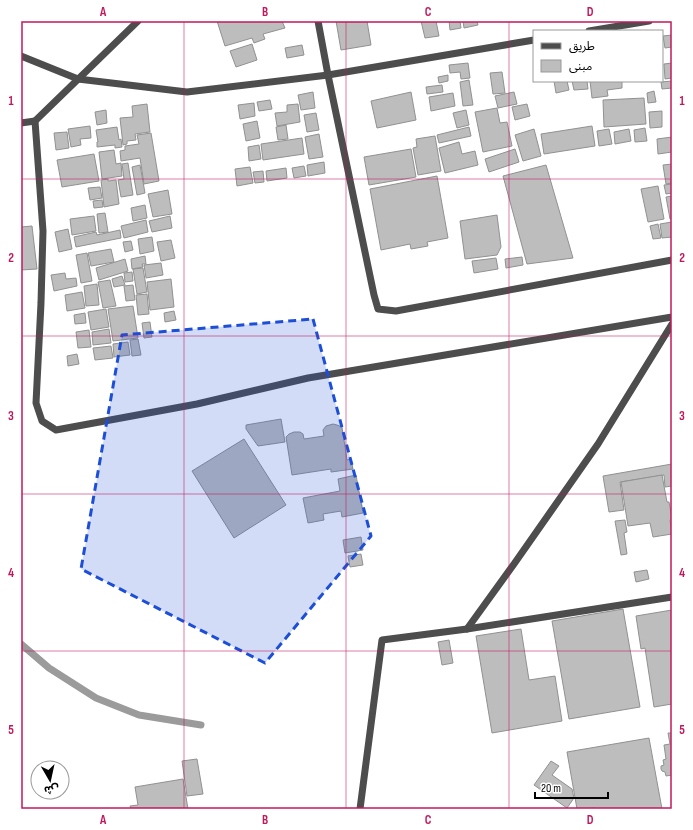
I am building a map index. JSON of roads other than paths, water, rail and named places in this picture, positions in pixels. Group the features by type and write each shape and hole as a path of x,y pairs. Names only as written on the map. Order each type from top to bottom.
{"street":[{"path":"21,124 35,121 138,21"},
{"path":"318,21 378,309 396,311 672,260"},
{"path":"595,30 649,21"},
{"path":"21,56 78,79 187,92 328,74 533,40"},
{"path":"35,121 43,231 36,403 42,421 56,430 197,404 308,378 672,317"},
{"path":"467,629 598,444 672,324"},
{"path":"360,809 382,640 467,629 672,597"}],"waterway":[{"path":"21,644 49,668 96,698 139,715 201,725"}]}
